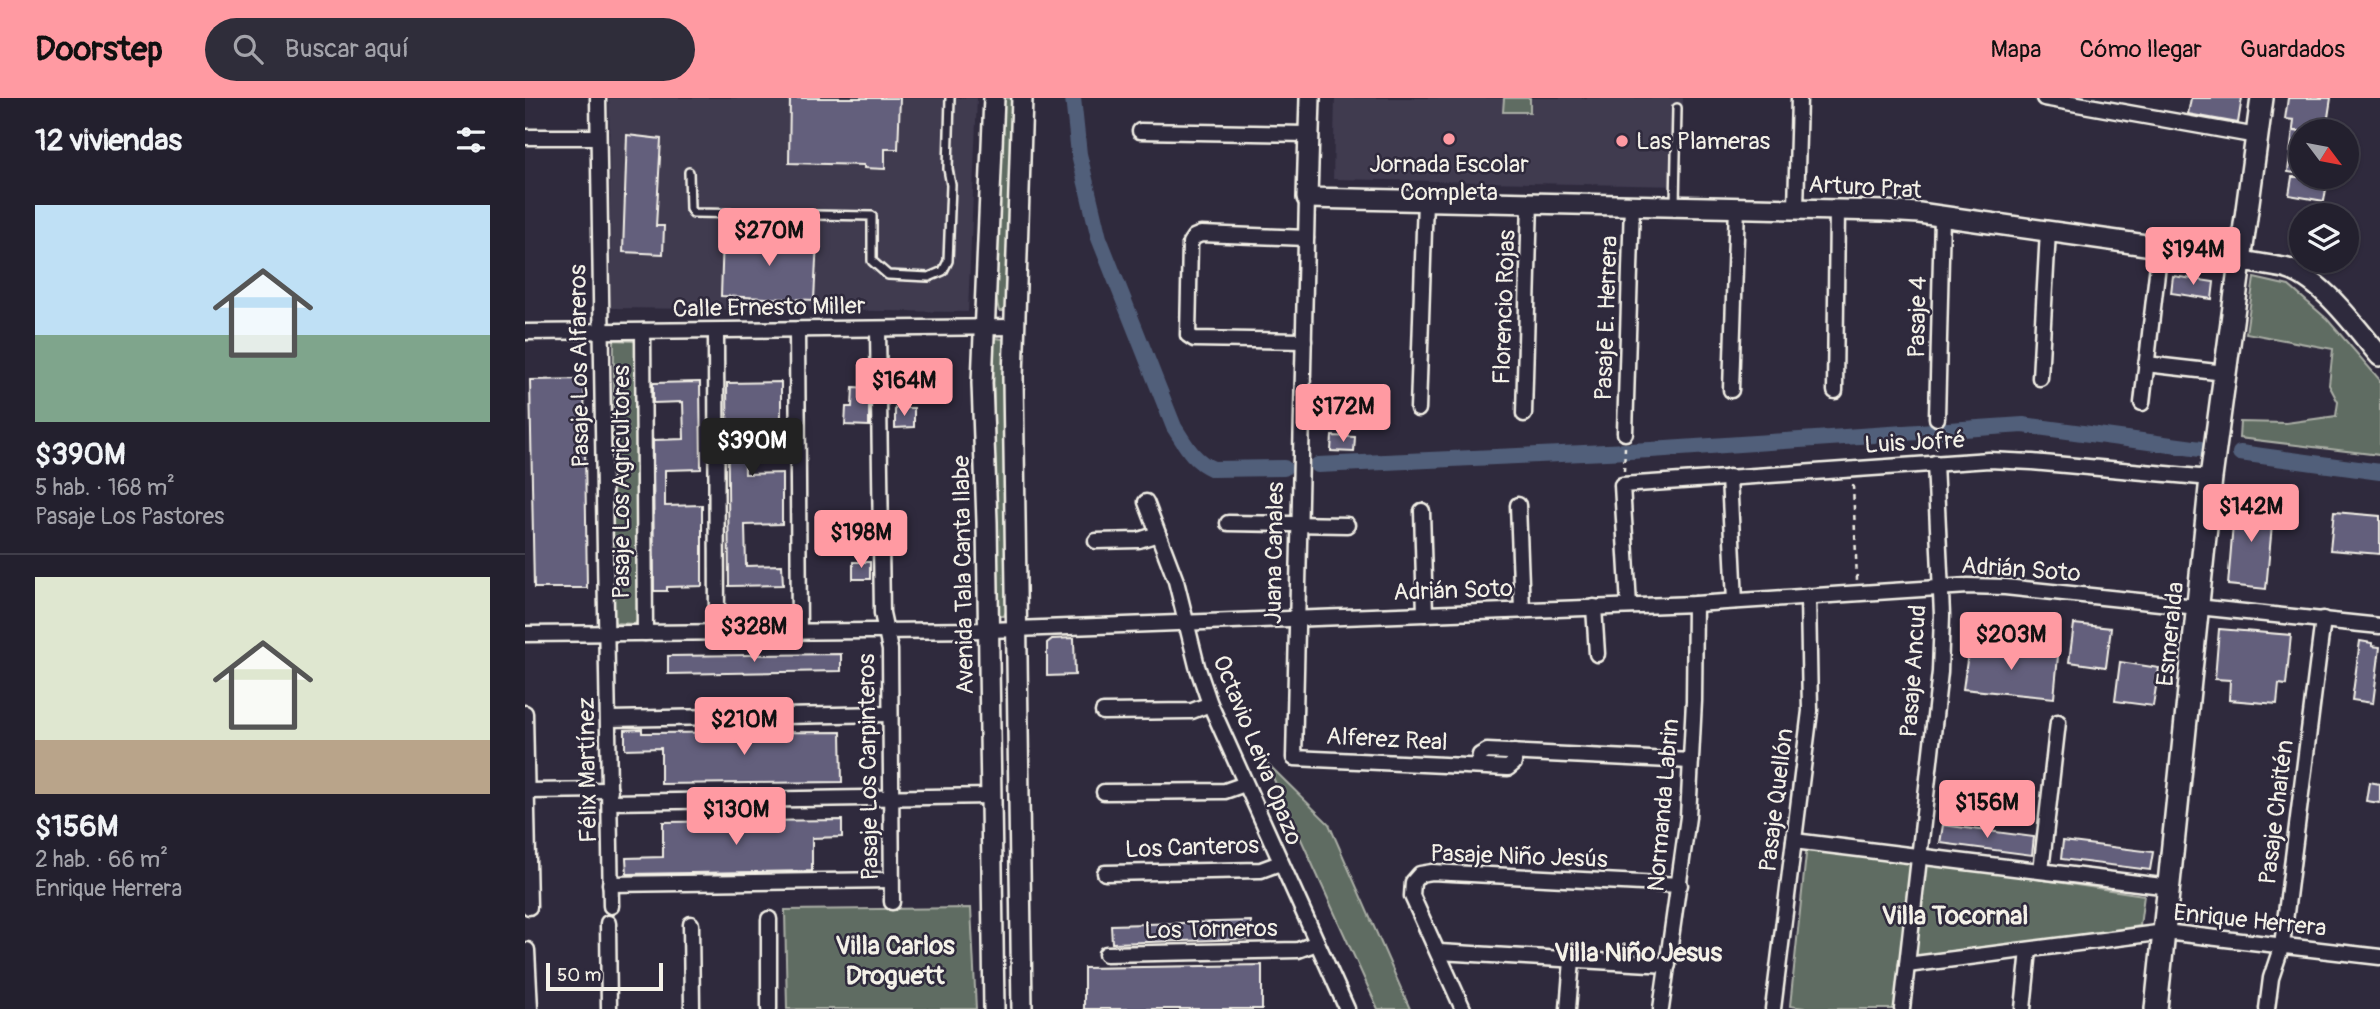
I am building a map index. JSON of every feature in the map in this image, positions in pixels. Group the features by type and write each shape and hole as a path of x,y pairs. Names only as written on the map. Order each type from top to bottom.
{"main road":[{"name":"Esmeralda","path":"2156,1009 2211,478 2262,98"}],"street":[{"name":"Pasaje Los Alfareros","path":"598,98 600,332 608,634"},
{"name":"Avenida Tala Canta Ilabe","path":"994,98 982,383 989,630 994,1009"},
{"path":"1022,98 1014,327 1013,453 1022,1009"},
{"name":"Juana Canales","path":"1294,758 1310,98"},
{"path":"1796,208 1799,98"},
{"path":"2045,98 2257,136"},
{"path":"1140,131 1309,134"},
{"path":"525,137 598,137"},
{"name":"Arturo Prat","path":"1307,198 1837,209 1905,212 2048,230 2293,270 2309,278 2380,356"},
{"path":"1418,410 1425,200"},
{"name":"Florencio Rojas","path":"1524,414 1530,201"},
{"name":"Pasaje E. Herrera","path":"1625,439 1632,204"},
{"path":"1731,390 1737,206"},
{"path":"1835,391 1837,209"},
{"name":"Pasaje 4","path":"1937,423 1942,217"},
{"path":"2040,378 2048,230"},
{"path":"1304,341 1193,339 1188,332 1190,243 1194,237 1201,234 1306,238"},
{"path":"2142,403 2160,247"},
{"name":"Calle Ernesto Miller","path":"525,332 1014,327"},
{"name":"Pasaje Los Carpinteros","path":"878,329 882,613 890,650 892,902"},
{"path":"797,330 799,632"},
{"name":"Pasaje Los Agricultores","path":"643,331 645,633"},
{"path":"716,331 717,633"},
{"path":"2146,364 2225,373"},
{"name":"Luis Jofré","path":"1629,606 1622,485 1989,460 2032,461 2211,478"},
{"name":"Pasaje Ancud","path":"1902,1009 1940,673 1941,587 1935,463"},
{"path":"1729,477 1735,601"},
{"name":"Octavio Leiva Opazo","path":"1146,502 1176,581 1197,666 1210,704 1347,1009"},
{"path":"1518,505 1522,610"},
{"path":"1422,511 1426,614"},
{"path":"1228,523 1347,525"},
{"path":"1096,541 1139,540 1158,534"},
{"name":"Adrián Soto","path":"525,634 989,630 1695,604 1941,587 2005,587 2380,625"},
{"name":"Pasaje Quellón","path":"1773,1009 1810,711 1808,596"},
{"name":"Normanda Labrin","path":"1661,1009 1687,834 1694,701 1695,604"},
{"path":"1594,607 1597,654"},
{"name":"Pasaje Chaitén","path":"2267,1009 2271,978 2282,946 2323,619"},
{"name":"Félix Martínez","path":"608,634 611,906"},
{"path":"1103,712 1192,710 1210,704"},
{"path":"525,713 529,907"},
{"path":"609,719 890,714"},
{"path":"2041,871 2058,722"},
{"name":"Alferez Real","path":"1294,758 1510,767 1514,763 1514,752 1691,761"},
{"path":"1104,792 1225,791 1245,784"},
{"path":"527,791 610,796 992,796"},
{"name":"Enrique Herrera","path":"1794,841 2169,887"},
{"name":"Los Canteros","path":"1105,873 1261,870 1280,863"},
{"name":"Pasaje Niño Jesús","path":"1463,1009 1411,891 1416,878 1426,872 1680,885"},
{"path":"610,884 891,880"},
{"path":"769,919 769,1009"},
{"path":"608,923 609,1009"},
{"path":"691,924 692,1009"},
{"name":"Enrique Herrera","path":"1907,965 2165,932 2380,957"},
{"name":"Los Torneros","path":"1106,954 1298,950 1317,943"},
{"path":"527,950 530,1009"},
{"path":"2022,1009 2029,950"},
{"path":"1439,952 1668,965"},
{"path":"1568,1009 1572,960"}],"lane":[{"path":"689,172 690,209 693,213 872,216 872,261 888,275 929,277 943,271 948,261 950,98"},
{"path":"1675,205 1677,108"}],"path":[{"path":"1937,423 1937,443"},
{"path":"1625,439 1625,461"},
{"path":"1853,468 1858,593"}],"shaded area":[{"path":"609,98 977,98 968,312 611,308"},
{"name":"Jornada Escolar Completa","path":"1335,98 1683,98 1681,186 1333,179"}],"green space":[{"path":"1003,98 1016,98 1007,311 999,311 996,298"},
{"path":"1504,98 1530,98 1530,112 1503,112"},
{"path":"2254,278 2289,286 2327,319 2380,380 2380,455 2239,438 2240,422 2286,423 2336,416 2338,402 2329,385 2333,349 2246,333"},
{"path":"995,338 1003,339 1005,344 1007,609 1004,616 1000,616 997,611"},
{"path":"614,340 634,341 637,346 639,617 635,624 616,623 612,619"},
{"path":"1266,762 1329,824 1410,1009 1378,1009"},
{"path":"1807,845 2144,895 2140,926 1902,963 1896,1009 1812,1009 1790,1006"},
{"name":"Villa Carlos Droguett","path":"971,908 976,1009 787,1009 785,910"}],"building":[{"path":"790,98 900,98 898,149 885,149 885,169 864,168 864,165 789,163"},
{"path":"2191,98 2242,98 2238,123 2188,114"},
{"path":"2288,98 2331,98 2328,119 2285,119"},
{"path":"627,135 661,139 656,226 664,226 663,254 623,252"},
{"path":"2290,189 2326,189 2324,201 2289,195"},
{"path":"723,237 817,240 814,300 721,296"},
{"path":"2173,276 2214,282 2212,299 2171,293"},
{"path":"584,379 587,588 534,588 530,380"},
{"path":"700,382 701,469 665,470 665,506 702,505 702,586 667,587 667,591 654,591 653,440 684,439 683,402 653,403 653,383"},
{"path":"781,382 781,432 744,433 745,474 782,473 782,524 745,525 746,566 782,565 783,585 729,586 727,383"},
{"path":"853,387 869,388 869,426 845,425 846,407 852,407"},
{"path":"895,408 914,408 914,427 895,428"},
{"path":"1332,436 1355,437 1354,452 1331,451"},
{"path":"2235,500 2274,504 2266,589 2228,585"},
{"path":"2334,512 2380,516 2380,554 2330,550"},
{"path":"853,562 870,562 870,579 853,579"},
{"path":"2074,624 2111,628 2106,667 2069,662"},
{"path":"2219,629 2291,635 2286,685 2279,684 2277,704 2229,700 2230,680 2215,679"},
{"path":"1074,638 1075,675 1047,676 1047,643 1052,639"},
{"path":"2360,641 2380,647 2373,703 2352,700"},
{"path":"1969,646 2058,656 2054,698 1963,689"},
{"path":"841,654 841,671 668,674 668,656"},
{"path":"2120,662 2159,668 2153,706 2115,701"},
{"path":"642,729 642,733 841,732 842,782 661,784 661,748 625,749 625,730"},
{"path":"2369,782 2380,784 2380,803 2366,801"},
{"path":"842,820 842,837 812,838 812,871 627,874 626,858 663,857 663,822"},
{"path":"1943,825 2034,837 2032,855 1940,843"},
{"path":"2063,841 2153,852 2150,870 2061,859"},
{"path":"1251,921 1251,939 1112,943 1111,925"},
{"path":"1262,965 1262,1009 1084,1009 1084,968"}],"waterway":[{"path":"1073,98 1079,154 1099,238 1174,427 1195,457 1213,469 1284,468"},
{"path":"1318,465 1651,450 2023,425 2201,449"},
{"path":"2240,453 2380,472"}],"place":[{"name":"Jornada Escolar Completa","path":"1449,139"},
{"name":"Las Plameras","path":"1622,141"}],"district":[{"name":"Villa Tocornal","path":"1955,915"},
{"name":"Villa Niño Jesus","path":"1638,952"},
{"name":"Villa Carlos Droguett","path":"895,960"}]}
